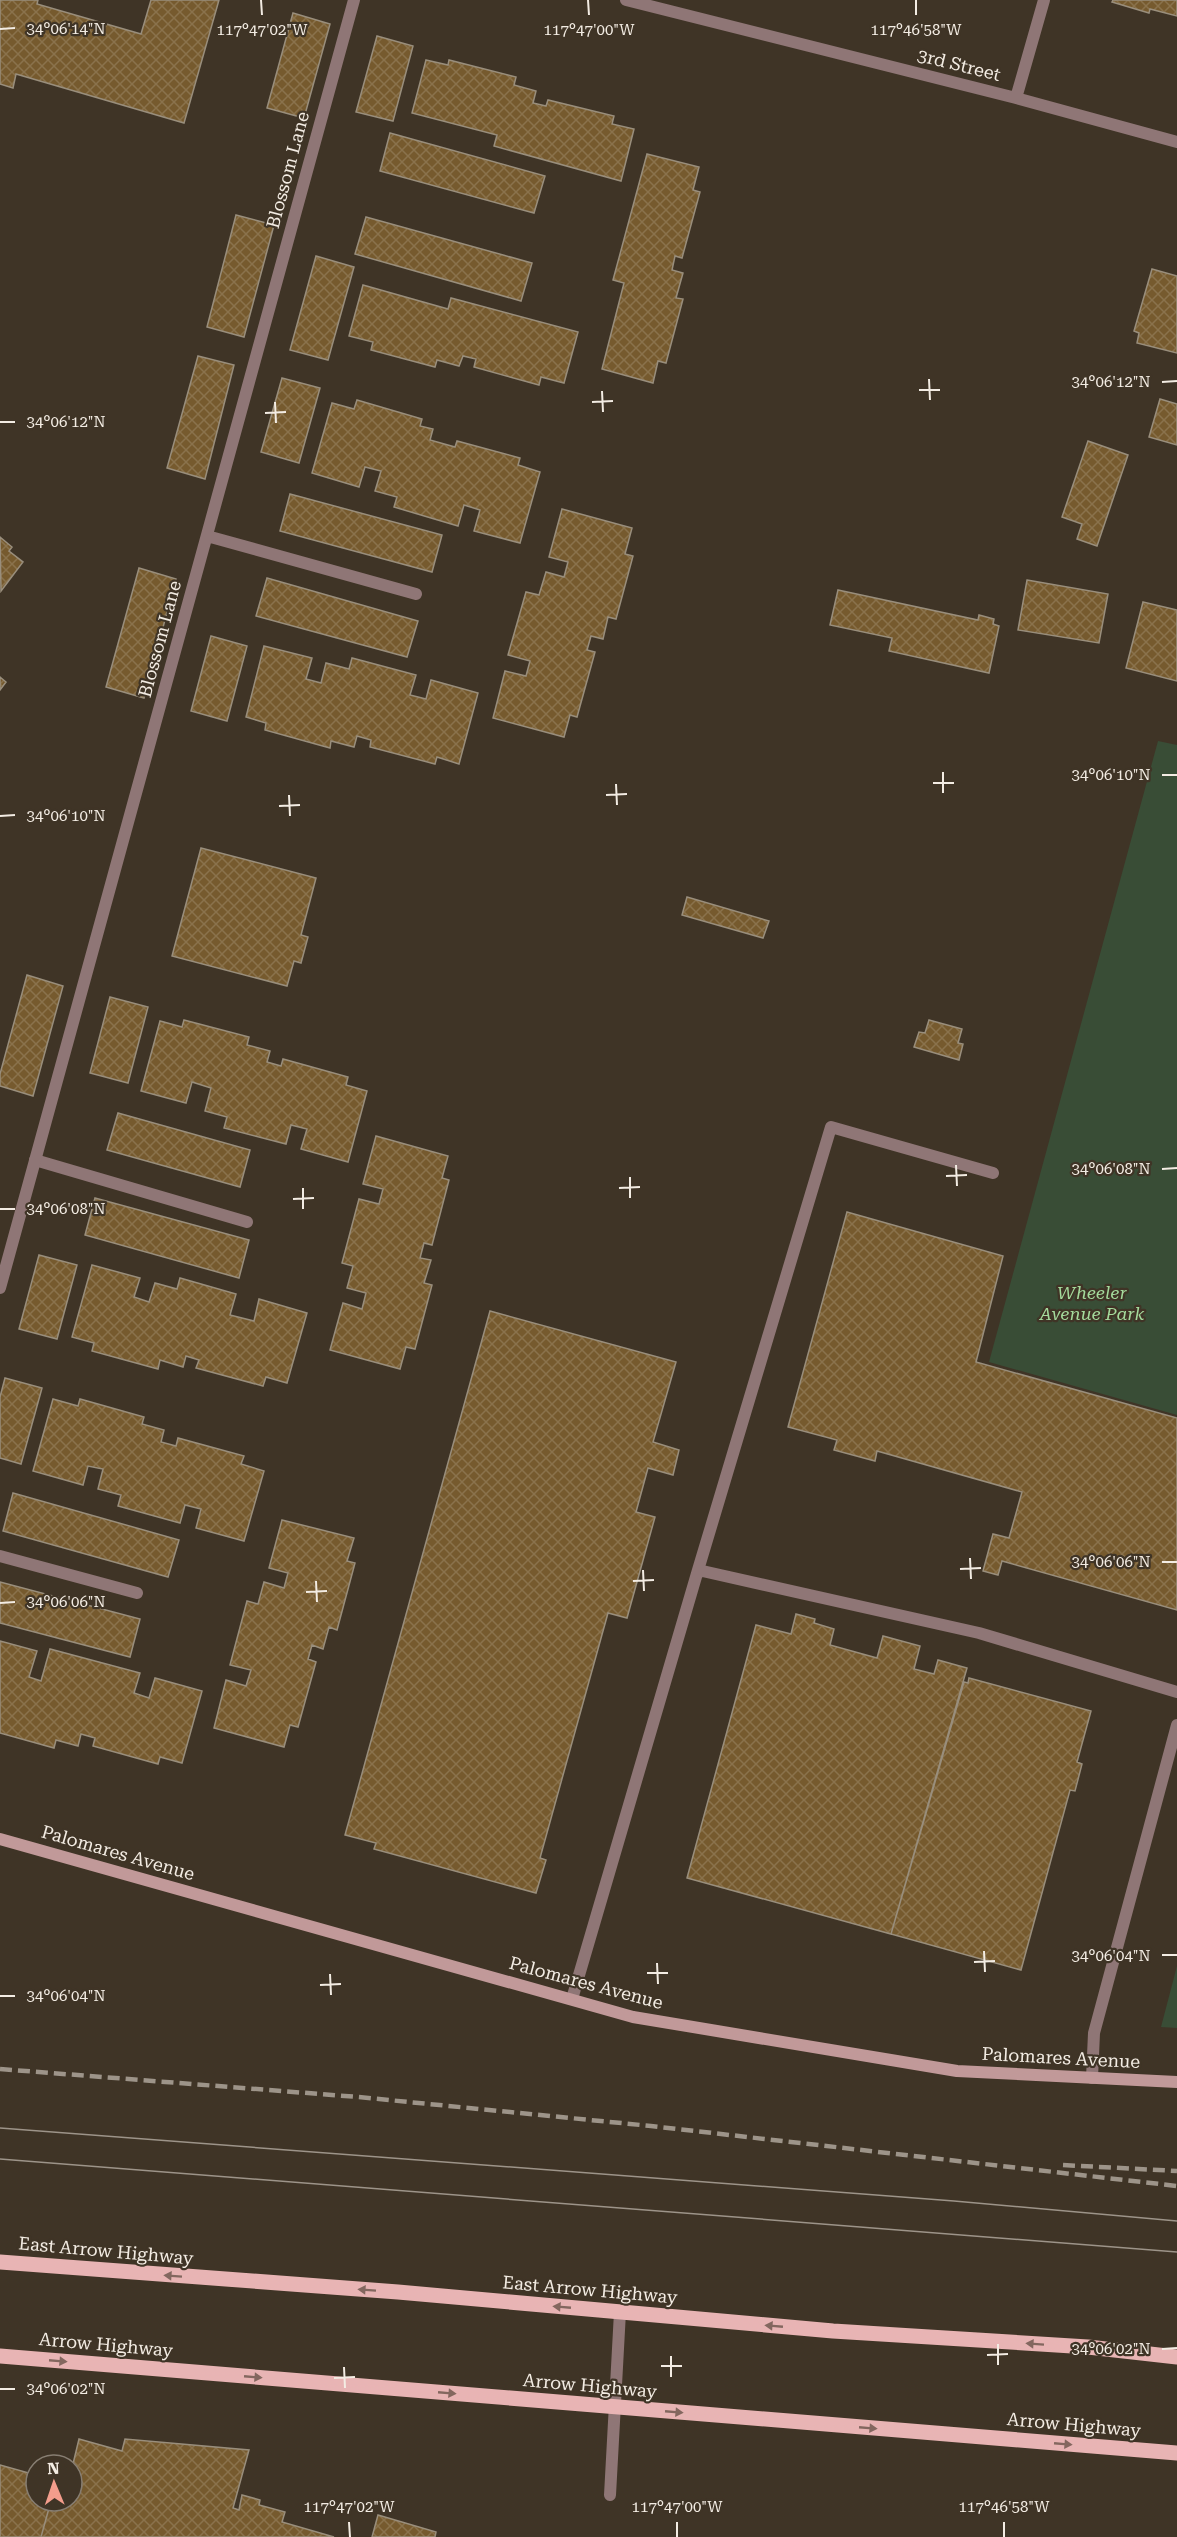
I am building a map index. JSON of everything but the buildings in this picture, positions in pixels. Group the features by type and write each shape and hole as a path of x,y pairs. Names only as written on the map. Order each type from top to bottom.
{"main road":[{"name":"East Arrow Highway","path":"0,2262 398,2292 833,2331 1088,2347 1177,2357"},
{"name":"Arrow Highway","path":"0,2356 1177,2453"}],"street":[{"name":"Blossom Lane","path":"0,1288 354,0"},
{"name":"3rd Street","path":"626,0 1016,98 1177,142"},
{"path":"1016,98 1044,0"},
{"path":"207,536 416,594"},
{"path":"572,1999 831,1127 993,1173"},
{"path":"35,1160 247,1222"},
{"path":"0,1556 137,1593"},
{"path":"698,1570 979,1633 1177,1692"},
{"path":"1092,2078 1094,2033 1177,1725"},
{"name":"Palomares Avenue","path":"0,1839 633,2017 946,2069 1177,2082"},
{"path":"610,2495 620,2312"}],"green space":[{"name":"Wheeler Avenue Park","path":"1158,741 1177,745 1177,1415 989,1362"},
{"path":"1177,1966 1177,2028 1161,2027"}],"tram line":[{"path":"0,2128 954,2201 1177,2221"},
{"path":"0,2159 1177,2252"}],"railway":[{"path":"0,2069 358,2097 651,2126 1177,2186"},
{"path":"1063,2165 1177,2171"}]}
